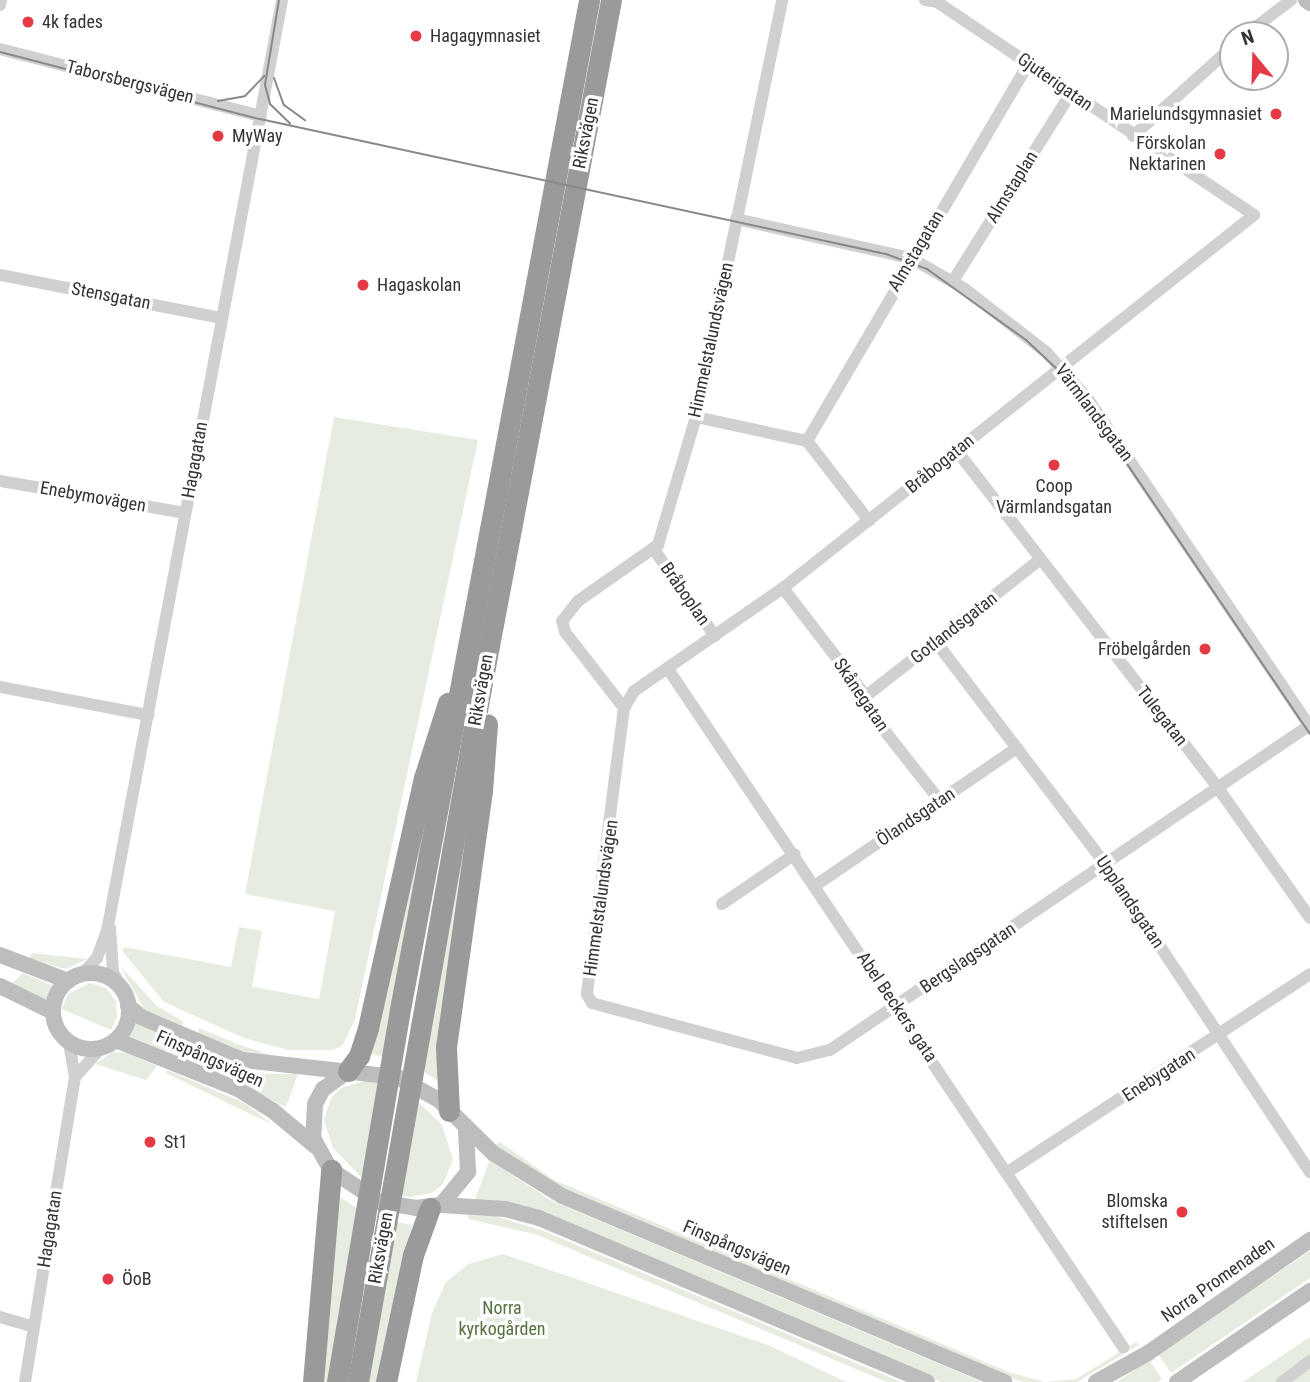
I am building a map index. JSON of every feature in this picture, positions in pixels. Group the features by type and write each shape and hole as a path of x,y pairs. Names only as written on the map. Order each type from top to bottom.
{"highway":[{"name":"Riksvägen","path":"337,1382 401,1004 589,0"},
{"name":"Riksvägen","path":"358,1382 487,657 611,0"},
{"path":"358,1071 424,778 470,642"},
{"path":"444,1105 446,1047 482,791 487,657"},
{"path":"313,1382 338,1177"},
{"path":"386,1382 413,1255 428,1207"}],"main road":[{"path":"0,955 75,977 108,977 126,998 128,1017 109,1043 80,1049 69,1042 55,1026 53,1013 61,986 75,977"},
{"path":"0,986 53,1013"},
{"name":"Finspångsvägen","path":"126,998 141,1017 242,1060 358,1071"},
{"name":"Finspångsvägen","path":"109,1043 238,1088 316,1147"},
{"path":"428,1207 468,1172 466,1129 444,1105 397,1077 358,1071 332,1079 314,1104 311,1124 316,1147 338,1177 379,1202 428,1207 505,1209 539,1218 927,1382"},
{"name":"Finspångsvägen","path":"466,1129 522,1173 562,1196 1005,1382"},
{"name":"Norra Promenaden","path":"1096,1382 1148,1353 1310,1240"},
{"path":"1177,1382 1310,1291"}],"street":[{"name":"Hagagatan","path":"75,977 97,958 109,921 282,0"},
{"name":"Himmelstalundsvägen","path":"655,551 696,417 782,0"},
{"path":"1263,21 1291,0"},
{"name":"Gjuterigatan","path":"934,1 1254,215"},
{"name":"Taborsbergsvägen","path":"0,49 261,116"},
{"path":"1133,136 1219,59"},
{"name":"Almstagatan","path":"807,441 911,258 1029,63"},
{"name":"Almstaplan","path":"953,281 1071,93"},
{"name":"Bråbogatan","path":"624,708 634,691 783,588 1254,215"},
{"name":"Värmlandsgatan","path":"736,219 911,258 953,281 1063,368 1310,726"},
{"name":"Stensgatan","path":"0,275 222,318"},
{"path":"696,417 807,441 869,521"},
{"name":"Tulegatan","path":"957,451 1218,788 1310,918"},
{"name":"Enebymovägen","path":"0,481 185,513"},
{"path":"624,708 565,632 562,621 572,606 655,551"},
{"name":"Bråboplan","path":"655,551 715,636"},
{"name":"Gotlandsgatan","path":"866,696 1041,559"},
{"name":"Skånegatan","path":"783,588 866,696 866,707 940,801"},
{"name":"Upplandsgatan","path":"936,642 1106,865 1310,1172"},
{"name":"Abel Beckers gata","path":"668,669 816,885 1124,1347"},
{"path":"0,687 148,715"},
{"name":"Himmelstalundsvägen","path":"592,1003 587,995 624,708"},
{"name":"Bergslagsgatan","path":"592,1003 797,1058 830,1050 1310,726"},
{"name":"Ölandsgatan","path":"816,885 1017,748"},
{"path":"722,904 795,854"},
{"name":"Hagagatan","path":"109,921 113,972 126,998"},
{"name":"Enebygatan","path":"1006,1173 1310,974"},
{"name":"Hagagatan","path":"25,1382 75,1077 69,1042"},
{"path":"75,1077 109,1043"},
{"path":"0,1317 34,1327"},
{"path":"1282,1382 1310,1361"}],"green space":[{"path":"334,417 478,440 355,1019 343,1045 333,1050 288,1050 244,1038 164,1002 123,952 124,947 231,967 239,927 262,931 252,987 319,999 335,911 245,894"},
{"path":"438,749 383,1057 367,1053"},
{"path":"477,757 437,1080 419,1069"},
{"path":"32,953 87,959 66,969 29,959"},
{"path":"120,966 157,1006 184,1022 179,1030 144,1009"},
{"path":"23,973 53,986 46,1002 11,985"},
{"path":"90,983 106,988 116,1001 117,1017 111,1030 62,1009 68,994"},
{"path":"135,1020 176,1039 165,1051 129,1036"},
{"path":"199,1028 280,1058 263,1059 196,1037"},
{"path":"191,1046 261,1074 298,1074 286,1107 176,1056"},
{"path":"113,1052 127,1053 157,1066 146,1080 95,1064"},
{"path":"167,1070 244,1103 273,1125 166,1073"},
{"path":"364,1081 379,1083 362,1178 333,1148 324,1120 331,1098 341,1088"},
{"path":"413,1097 442,1125 453,1160 443,1184 432,1193 410,1197 397,1194"},
{"path":"500,1142 554,1180 1011,1373 1045,1382 1024,1382 1011,1378 557,1186 510,1157 496,1144"},
{"path":"490,1160 552,1201 982,1382 941,1382 563,1221 475,1199"},
{"path":"340,1197 357,1208 329,1382 319,1382"},
{"path":"468,1215 495,1216 546,1232 901,1382 887,1382 535,1234 468,1219"},
{"path":"392,1221 412,1225 378,1382 366,1382"},
{"path":"1310,1251 1310,1278 1171,1373 1158,1354"},
{"name":"Norra kyrkogården","path":"503,1254 768,1345 846,1382 416,1382 432,1313 446,1282 469,1264"},
{"path":"1310,1337 1310,1382 1243,1382"},
{"path":"1136,1342 1139,1345 1077,1382 1045,1382 1076,1379"},
{"path":"1149,1360 1162,1379 1157,1382 1117,1382"}],"tram line":[{"path":"279,0 265,85 270,104 290,123"},
{"path":"0,52 260,119 886,254 927,269 1026,340 1073,384 1310,734"},
{"path":"218,101 245,96 264,76"},
{"path":"274,78 284,105 305,120"}],"place":[{"name":"4k fades","path":"28,22"},
{"name":"Hagagymnasiet","path":"416,36"},
{"name":"Marielundsgymnasiet","path":"1276,114"},
{"name":"MyWay","path":"218,136"},
{"name":"Förskolan Nektarinen","path":"1220,154"},
{"name":"Hagaskolan","path":"363,285"},
{"name":"Coop Värmlandsgatan","path":"1054,465"},
{"name":"Fröbelgården","path":"1205,649"},
{"name":"St1","path":"150,1142"},
{"name":"Blomska stiftelsen","path":"1182,1212"},
{"name":"ÖoB","path":"108,1279"}]}
